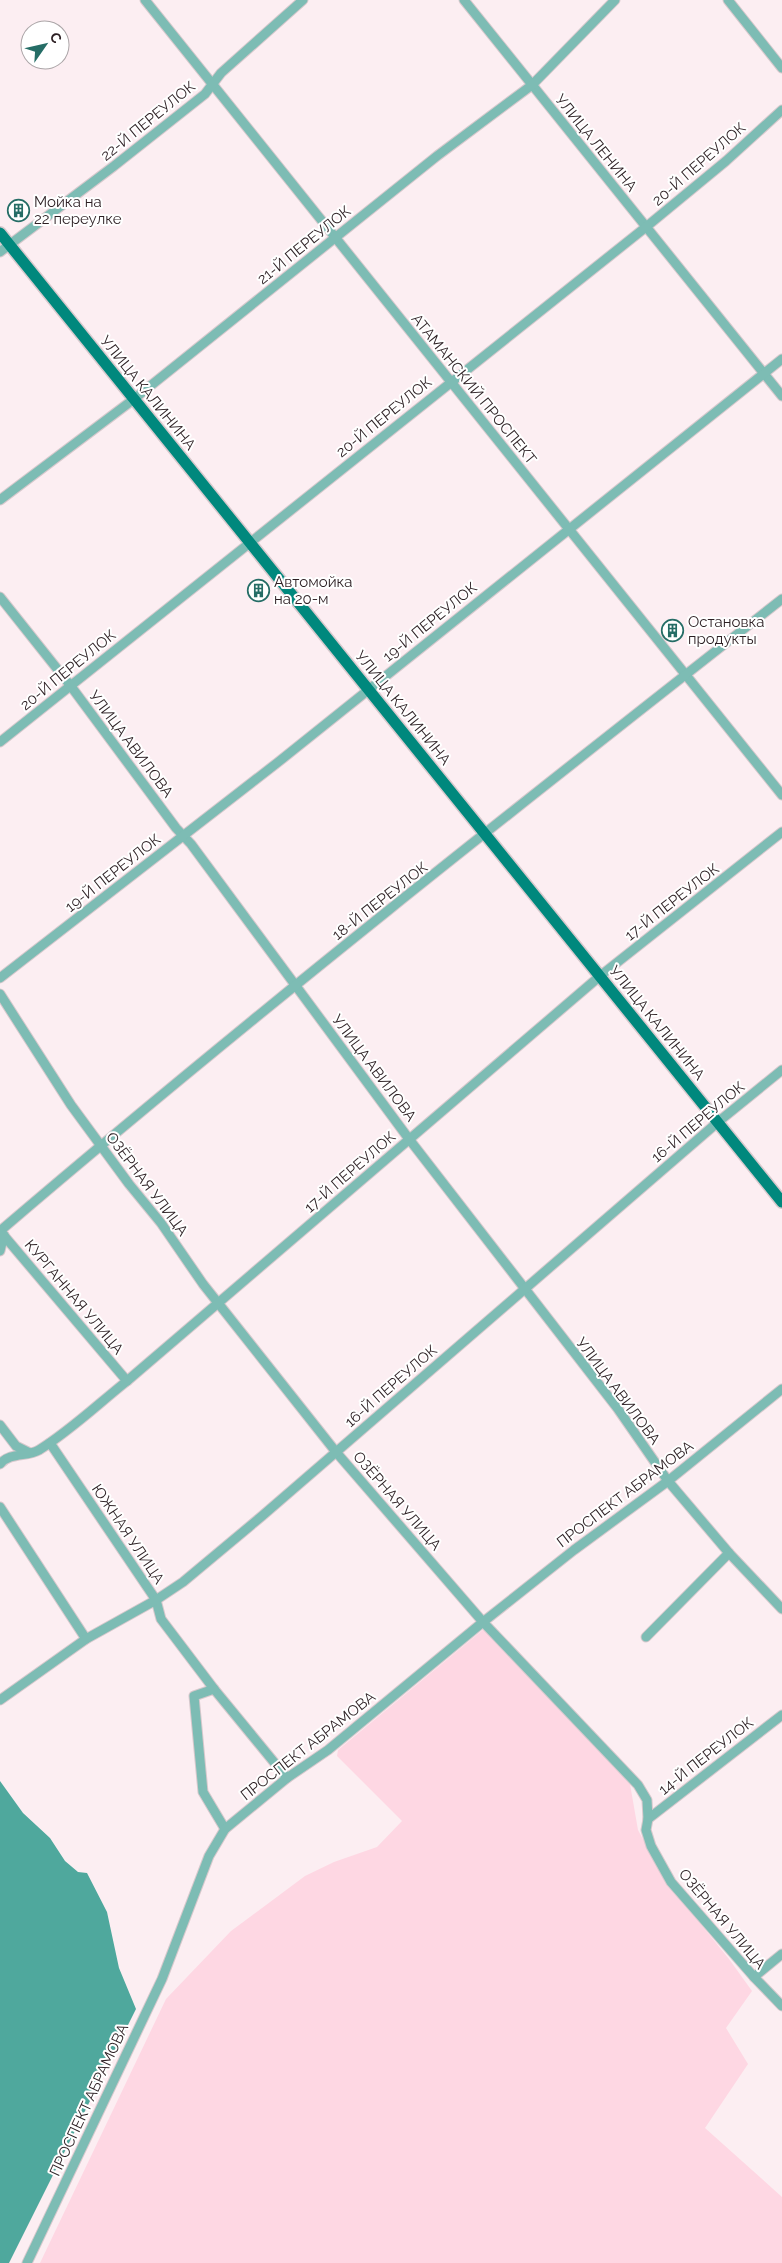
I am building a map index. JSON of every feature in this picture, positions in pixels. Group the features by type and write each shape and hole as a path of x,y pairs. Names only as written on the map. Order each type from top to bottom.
{"main road":[{"name":"УЛИЦА КАЛИНИНА","path":"0,233 5,248 134,399 782,1202"}],"street":[{"name":"АТАМАНСКИЙ ПРОСПЕКТ","path":"145,0 782,795"},
{"name":"22-Й ПЕРЕУЛОК","path":"5,248 205,94 220,73 303,0"},
{"name":"УЛИЦА ЛЕНИНА","path":"464,0 782,396"},
{"name":"21-Й ПЕРЕУЛОК","path":"0,500 134,399 336,238 345,228 532,85 614,0"},
{"path":"728,0 782,68"},
{"name":"20-Й ПЕРЕУЛОК","path":"0,742 450,381 646,227 726,161 782,110"},
{"name":"19-Й ПЕРЕУЛОК","path":"0,978 184,835 782,359"},
{"name":"УЛИЦА АВИЛОВА","path":"0,597 70,685 184,835 409,1139 618,1409 668,1481 729,1553 782,1609"},
{"name":"18-Й ПЕРЕУЛОК","path":"1,1232 101,1145 295,986 782,599"},
{"name":"17-Й ПЕРЕУЛОК","path":"0,1464 19,1454 35,1452 50,1444 127,1381 600,976 782,832"},
{"name":"ОЗЁРНАЯ УЛИЦА","path":"0,994 49,1072 101,1145 218,1302 336,1452 482,1622 638,1784 647,1800 648,1819 646,1830 651,1846 671,1882 754,1977 782,2006"},
{"name":"16-Й ПЕРЕУЛОК","path":"0,1700 86,1639 156,1600 197,1570 718,1122 782,1070"},
{"path":"0,1251 1,1232"},
{"name":"КУРГАННАЯ УЛИЦА","path":"1,1232 127,1381"},
{"name":"ПРОСПЕКТ АБРАМОВА","path":"28,2263 162,1979 210,1856 225,1829 287,1778 328,1750 482,1622 574,1550 668,1481 782,1389"},
{"path":"0,1425 16,1446 24,1452 35,1452"},
{"name":"ЮЖНАЯ УЛИЦА","path":"50,1444 156,1600 161,1619 214,1689 287,1778"},
{"path":"0,1508 86,1639"},
{"path":"646,1637 729,1553"},
{"path":"214,1689 194,1696 198,1747 203,1792 225,1829"},
{"name":"14-Й ПЕРЕУЛОК","path":"648,1819 782,1715"},
{"path":"754,1977 782,1954"}],"shaded area":[{"path":"485,1628 630,1784 638,1830 665,1880 729,1959 752,1991 726,2028 748,2064 705,2128 782,2197 782,2263 40,2263 166,1999 231,1931 305,1876 334,1862 377,1847 402,1821 337,1756 338,1750"},
{"path":"0,1781 23,1813 50,1838 65,1861 78,1872 87,1873 107,1912 119,1968 136,2009 9,2263 0,2263"}],"place":[{"name":"Мойка на 22 переулке","path":"18,211"},
{"name":"Автомойка на 20-м","path":"258,591"},
{"name":"Остановка продукты","path":"672,631"}]}
